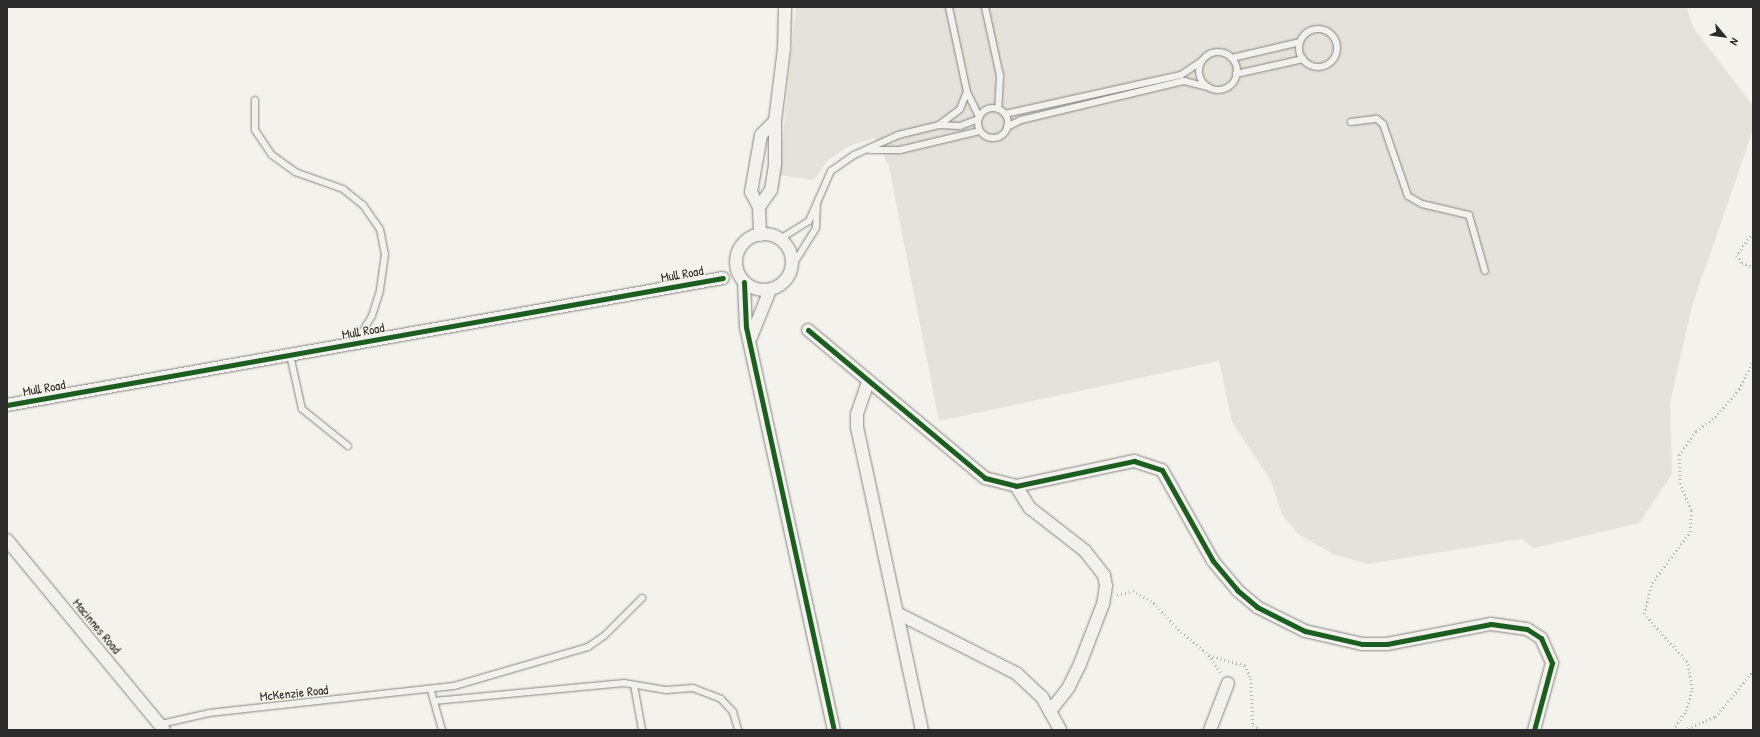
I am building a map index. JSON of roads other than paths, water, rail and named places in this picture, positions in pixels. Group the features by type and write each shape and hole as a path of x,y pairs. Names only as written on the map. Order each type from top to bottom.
{"street":[{"path":"759,207 771,190 778,136 775,121 784,49 785,7"},
{"path":"760,235 759,207 751,192 761,135 775,121"},
{"path":"744,282 760,290 770,290 784,282 791,268 790,252 780,239 760,235 744,242 736,258 744,282 744,313 751,337 834,730"},
{"name":"Mull Road","path":"7,405 723,278"},
{"path":"751,337 770,290"},
{"path":"808,330 972,470 985,478 1016,486 1134,461 1155,466 1172,482 1213,561 1237,590 1280,620 1334,640 1387,644 1491,624 1527,629 1548,648 1552,663 1534,730"},
{"path":"868,382 857,414 857,427 899,614 922,730"},
{"path":"1016,486 1030,508 1085,551 1104,575 1104,597 1069,687 1050,711"},
{"name":"Macinnes Road","path":"7,540 163,727"},
{"path":"899,614 1016,673 1034,689 1050,711 1060,730"},
{"path":"1210,730 1228,683"}],"lane":[{"path":"949,7 967,92 978,118 980,131"},
{"path":"985,7 1000,76 998,109"},
{"path":"1005,114 1176,76 1202,61 1214,52 1232,58 1300,42 1307,32 1318,29 1330,34 1336,44 1334,56 1326,64 1315,67 1303,59 1300,42"},
{"path":"1232,58 1236,74"},
{"path":"870,150 900,150 980,131 995,138 1007,127 1021,120 1184,81 1208,87 1227,88 1236,74 1303,59"},
{"path":"1202,61 1199,75 1208,87"},
{"path":"939,126 960,109 967,92"},
{"path":"255,100 255,130 272,155 295,172 343,189 363,205 380,228 385,254 380,291 372,316 355,344"},
{"path":"780,239 803,228 817,204 831,171 898,136 939,126 954,127 978,118 987,109 998,109 1005,114 1007,127"},
{"path":"1351,122 1377,119 1384,124 1408,196 1422,204 1469,216 1485,271"},
{"path":"791,268 816,228 817,204"},
{"path":"290,355 302,408 348,446"},
{"name":"McKenzie Road","path":"163,727 209,713 431,691 588,646 604,636 642,598"},
{"path":"434,701 634,685 705,690 733,712 738,730"},
{"path":"634,685 642,730"},
{"path":"431,691 442,730"}]}
